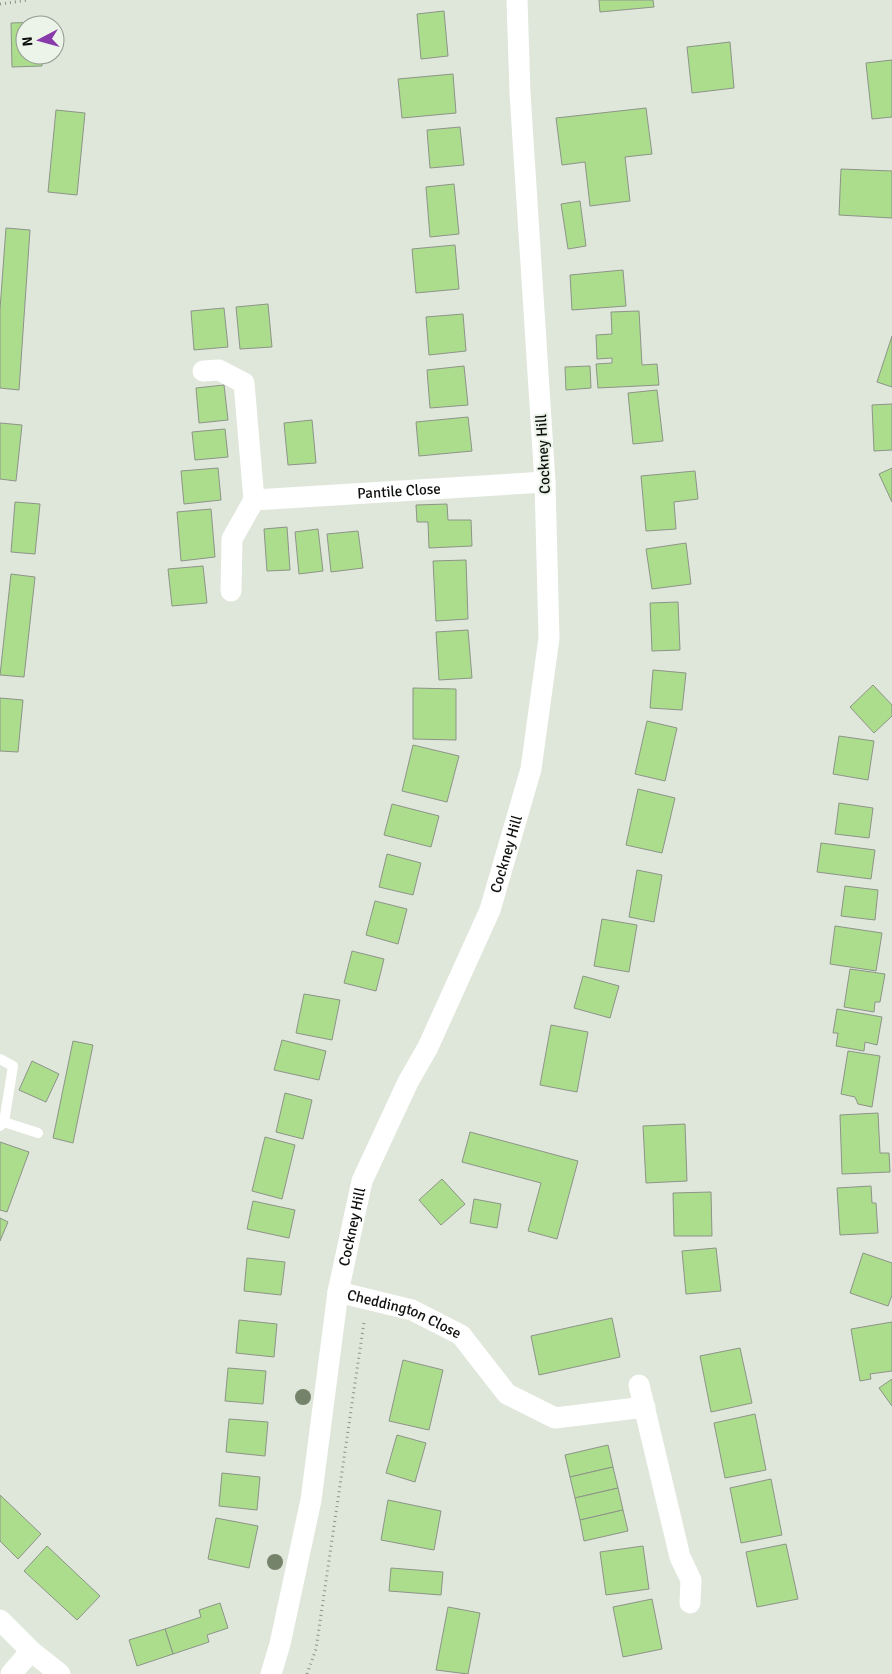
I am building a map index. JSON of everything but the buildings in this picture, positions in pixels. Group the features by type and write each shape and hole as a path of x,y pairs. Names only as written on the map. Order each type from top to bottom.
{"street":[{"name":"Cockney Hill","path":"271,1674 280,1644 311,1500 338,1292 362,1181 408,1082 428,1047 490,910 531,769 549,638 545,482 520,93 517,0"},
{"path":"203,371 219,370 244,383 254,500 232,539 231,591"},
{"name":"Pantile Close","path":"254,500 545,482"},
{"name":"Cheddington Close","path":"338,1292 412,1310 461,1335 506,1394 555,1418 645,1407"},
{"path":"640,1385 680,1558 691,1580 690,1603"},
{"path":"0,1620 31,1651 60,1674"},
{"path":"11,1674 31,1651"}],"lane":[{"path":"0,1059 13,1066 2,1124 38,1133"}],"path":[{"path":"0,4 29,0"},
{"path":"307,1674 318,1640 367,1300"}]}
